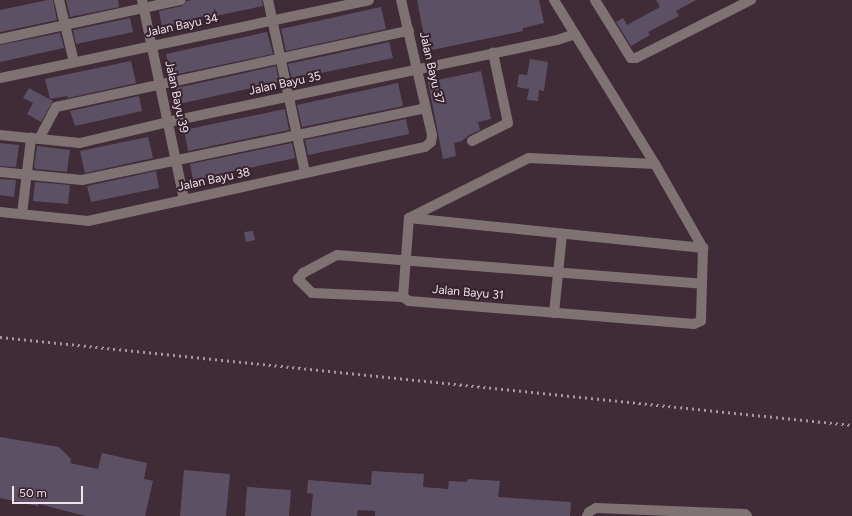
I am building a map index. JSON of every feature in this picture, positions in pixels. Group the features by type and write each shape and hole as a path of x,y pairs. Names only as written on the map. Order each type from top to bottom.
{"street":[{"path":"59,0 74,62"},
{"path":"0,39 65,25 142,4 181,0"},
{"path":"268,0 305,173"},
{"name":"Jalan Bayu 34","path":"0,78 369,0"},
{"name":"Jalan Bayu 37","path":"401,0 432,135 431,142"},
{"path":"554,0 655,164 703,248"},
{"path":"595,0 630,58 636,58 751,0"},
{"name":"Jalan Bayu 39","path":"142,4 184,200"},
{"path":"22,214 27,175 35,139 56,107 409,31"},
{"name":"Jalan Bayu 35","path":"0,135 80,143 168,122 493,53 575,34"},
{"path":"472,141 508,123 493,53"},
{"path":"0,172 82,180 426,108"},
{"name":"Jalan Bayu 38","path":"0,212 88,221 425,147 431,142"},
{"path":"409,218 530,158 655,164"},
{"path":"409,218 703,248"},
{"path":"403,297 409,218"},
{"path":"554,313 562,234"},
{"name":"Jalan Bayu 31","path":"406,260 337,255 303,273 298,279 312,293 403,297 409,301 698,323 702,317 703,248"},
{"path":"406,260 702,284"},
{"path":"587,516 589,512 596,508 745,514 747,516"}],"building":[{"path":"53,0 57,20 0,32 0,10"},
{"path":"66,0 118,0 119,7 70,17"},
{"path":"262,0 263,6 162,27 159,11 182,6 187,1"},
{"path":"417,0 539,0 544,23 523,28 523,31 427,51"},
{"path":"656,0 696,0 676,11 679,16 648,32 650,35 631,46 616,22 623,18 627,25 660,7"},
{"path":"381,7 386,29 286,51 281,29"},
{"path":"130,18 133,32 76,44 73,30"},
{"path":"267,32 273,54 173,75 173,73 170,74 166,54"},
{"path":"60,33 64,48 0,62 0,45"},
{"path":"389,42 393,58 292,79 288,64"},
{"path":"530,59 548,62 544,91 539,90 538,101 527,100 529,89 517,87 519,74 527,75"},
{"path":"131,61 136,83 68,98 67,96 50,99 45,79"},
{"path":"276,66 279,82 179,104 176,88"},
{"path":"481,71 491,119 478,122 480,130 469,135 462,141 454,143 456,156 443,159 428,82"},
{"path":"398,83 403,106 302,127 297,105"},
{"path":"29,88 53,101 41,122 27,114 33,103 23,98"},
{"path":"139,96 142,111 75,126 70,111"},
{"path":"285,109 289,130 188,151 184,130"},
{"path":"406,119 409,134 308,155 305,140"},
{"path":"148,137 153,158 85,173 80,151"},
{"path":"0,143 19,145 16,167 0,166"},
{"path":"292,143 295,158 193,180 190,164"},
{"path":"37,146 70,150 67,172 36,169 34,167"},
{"path":"156,171 159,188 91,202 87,186"},
{"path":"0,179 16,180 14,197 0,195"},
{"path":"35,182 70,185 68,204 33,201"},
{"path":"253,231 255,240 246,242 244,232"},
{"path":"0,437 59,447 71,459 70,463 98,469 102,453 147,463 144,479 153,481 145,516 85,516 39,504 38,506 0,498"},
{"path":"184,470 230,474 226,516 180,516"},
{"path":"372,471 424,474 423,487 448,489 449,481 467,482 468,479 500,481 498,497 571,502 570,516 375,516 375,511 358,510 357,516 311,516 313,494 307,493 308,480 371,485"},
{"path":"247,487 291,490 289,516 245,516"}],"railway":[{"path":"0,337 852,425"}]}
